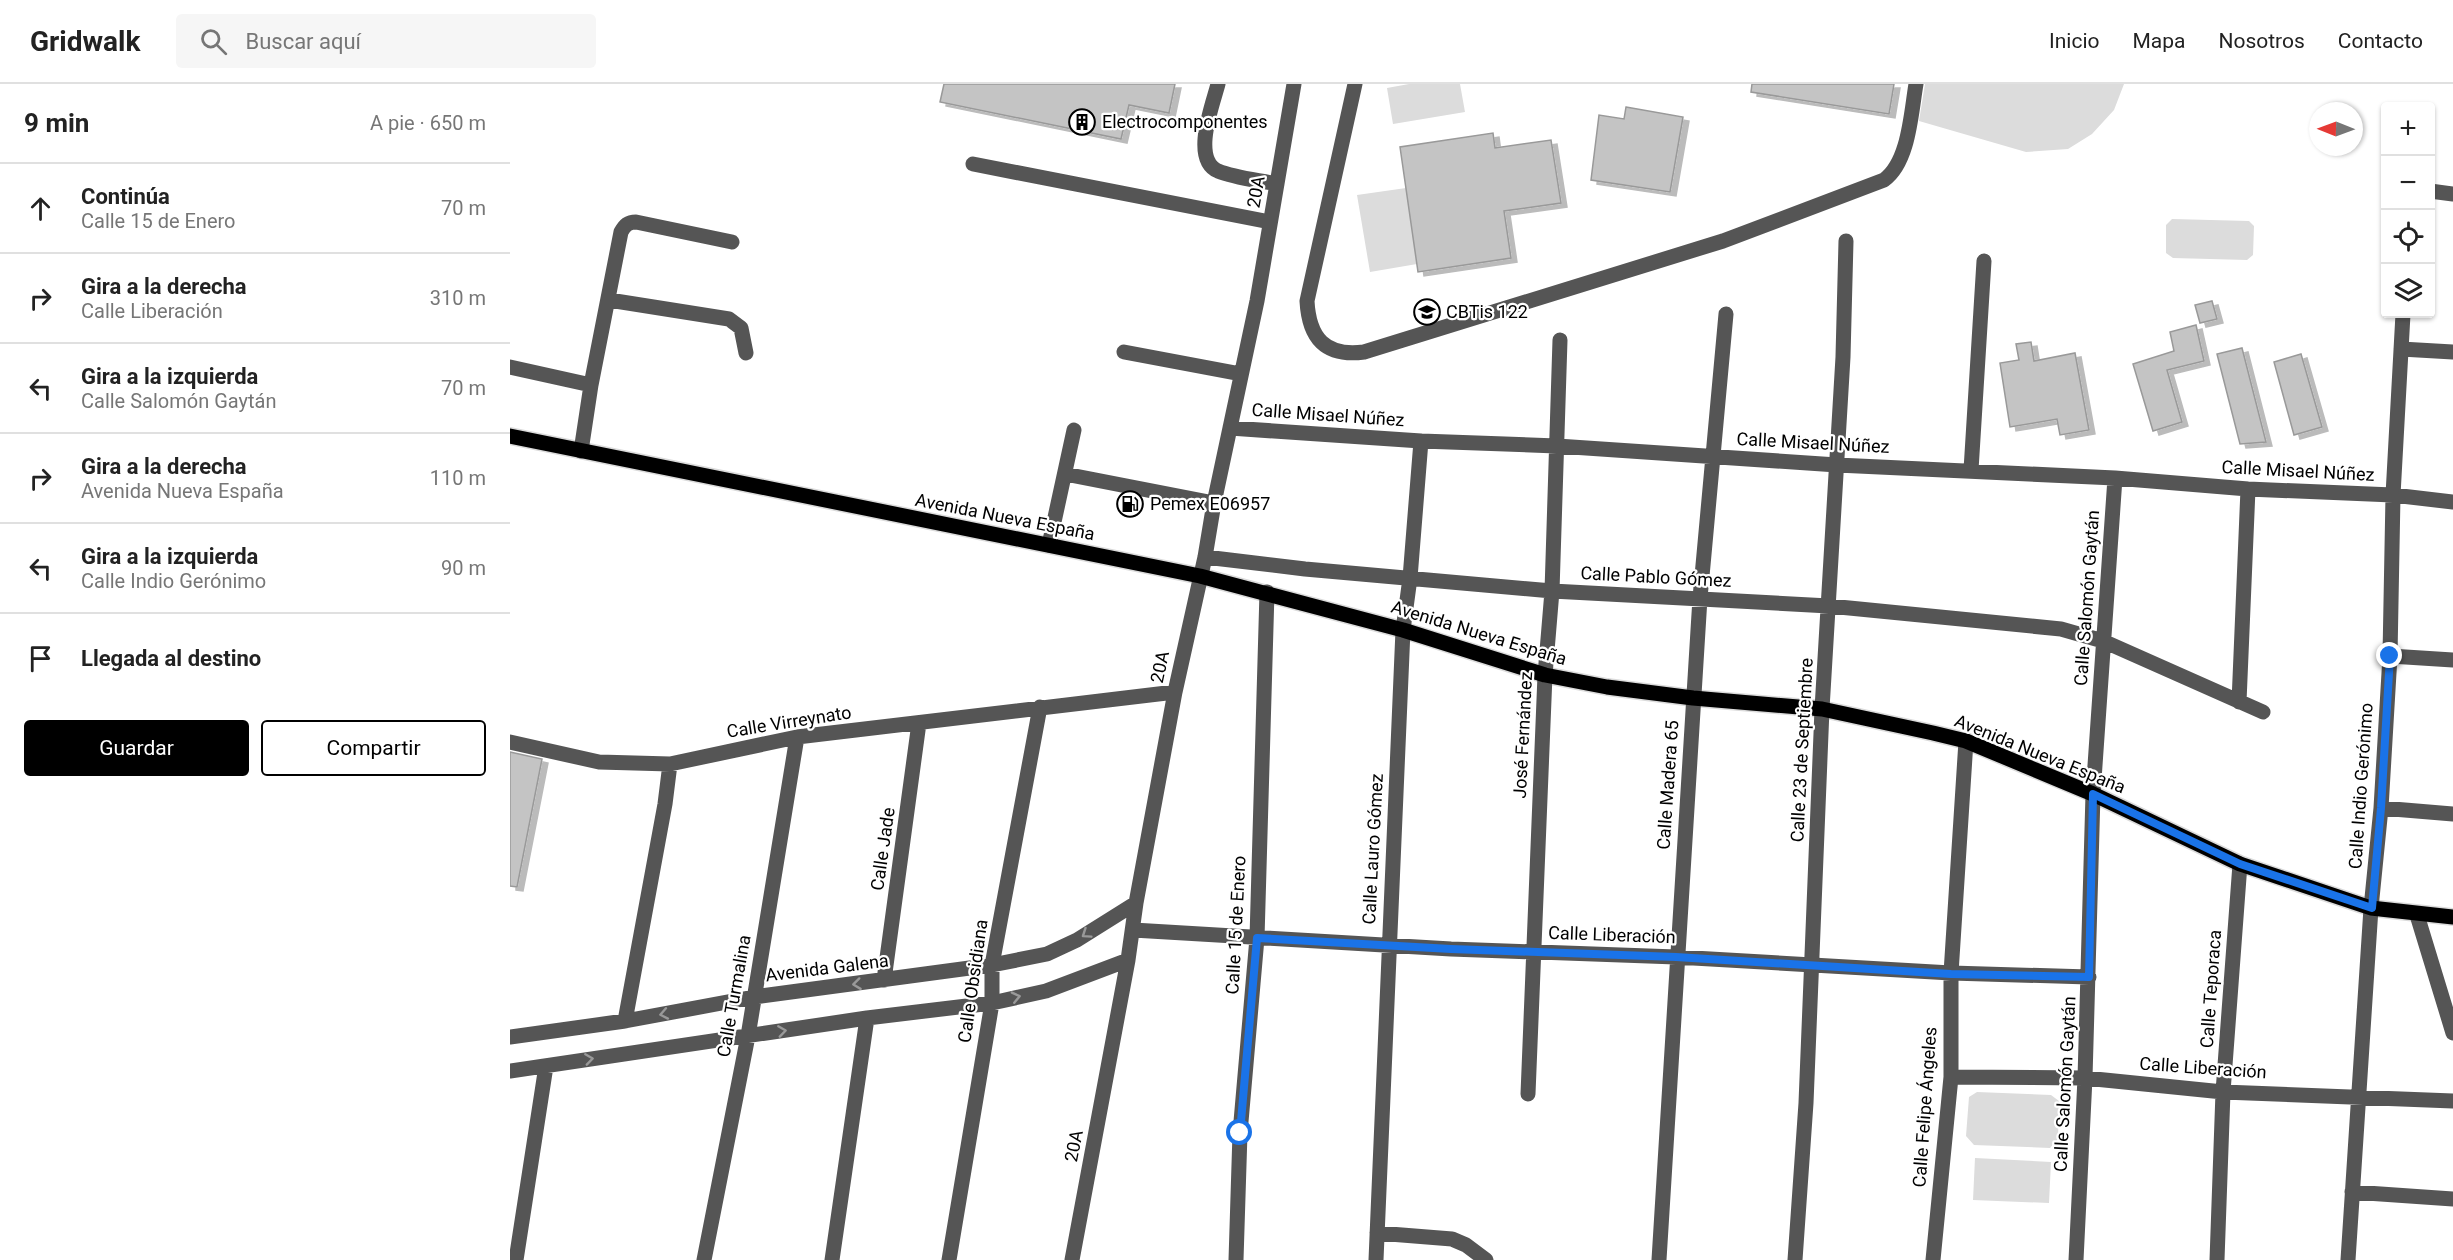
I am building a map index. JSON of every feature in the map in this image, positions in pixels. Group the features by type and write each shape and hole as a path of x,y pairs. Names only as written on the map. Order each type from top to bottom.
{"main road":[{"name":"Avenida Nueva España","path":"510,436 1200,576 1268,592 1403,630 1545,675 1607,687 1693,698 1822,709 1966,741 2093,794 2240,864 2372,908 2417,915 2453,917"}],"street":[{"path":"1218,84 1203,145 1208,162 1216,170 1277,184"},
{"name":"20A","path":"1072,1260 1175,692 1206,557 1214,503 1257,301 1294,84"},
{"path":"1355,84 1307,301 1311,328 1322,343 1338,351 1351,354 1558,294 1724,241 1884,180 1890,176 1903,154 1916,84"},
{"path":"973,164 1270,222"},
{"path":"2435,192 2453,194"},
{"path":"581,451 591,385 621,232 629,222 732,242"},
{"name":"Calle 23 de Septiembre","path":"1795,1260 1813,966 1822,709 1844,357 1846,241"},
{"path":"1971,470 1984,261"},
{"path":"609,300 729,320 741,328 746,353"},
{"name":"Calle Madera 65","path":"1659,1260 1700,598 1726,314"},
{"name":"Calle Indio Gerónimo","path":"2348,1260 2390,656 2393,495 2403,318"},
{"name":"José Fernández","path":"1528,1094 1545,675 1552,591 1560,340"},
{"path":"2401,349 2453,352"},
{"path":"1124,352 1240,374"},
{"path":"510,367 591,385"},
{"name":"Calle Misael Núñez","path":"1230,428 1421,441 1557,446 1712,458 2115,478 2248,489 2393,495 2453,502"},
{"path":"1049,545 1074,430"},
{"name":"Calle Lauro Gómez","path":"1376,1260 1403,630 1410,578 1421,441"},
{"path":"1065,474 1214,503"},
{"name":"Calle Salomón Gaytán","path":"2076,1260 2089,977 2093,794 2115,478"},
{"path":"2239,702 2248,489"},
{"name":"Calle Pablo Gómez","path":"1206,557 1305,569 1552,591 1829,606 2061,629 2103,641"},
{"name":"Calle 15 de Enero","path":"1236,1260 1240,1133 1257,938 1268,592"},
{"path":"2103,641 2263,712"},
{"path":"2390,656 2453,660"},
{"name":"Calle Virreynato","path":"510,742 599,762 670,764 797,737 1175,692"},
{"name":"Calle Obsidiana","path":"949,1260 992,1003 992,965 1040,707"},
{"name":"Calle Jade","path":"884,980 919,723"},
{"name":"Calle Turmalina","path":"704,1260 748,1036 797,737"},
{"name":"Calle Felipe Ángeles","path":"1933,1260 1951,1077 1951,974 1966,741"},
{"path":"625,1021 665,804 670,764"},
{"path":"2381,808 2453,814"},
{"name":"Calle Teporaca","path":"2217,1260 2223,1092 2240,864"},
{"name":"Avenida Galena","path":"510,1037 625,1021 754,997 992,965 1047,954 1077,940 1136,903"},
{"path":"2417,915 2453,1032"},
{"name":"Calle Liberación","path":"1133,930 1388,945 1676,957 1951,974 2089,977"},
{"path":"510,1071 867,1018 992,1003 1046,991 1128,960"},
{"path":"832,1260 867,1018"},
{"path":"516,1260 546,1066"},
{"name":"Calle Liberación","path":"1951,1077 2085,1078 2223,1092 2452,1097"},
{"path":"2352,1192 2453,1199"},
{"path":"1377,1233 1452,1239 1466,1245 1486,1260"}],"shaded area":[{"path":"1409,84 1460,84 1465,112 1393,124 1387,88"},
{"path":"1925,84 2124,84 2114,110 2092,134 2068,149 2026,152 1919,121"},
{"path":"1406,188 1417,264 1370,272 1357,195"},
{"path":"2172,219 2249,221 2254,226 2253,255 2247,260 2173,258 2166,253 2166,225"},
{"path":"1977,1092 2051,1095 2059,1101 2058,1139 2050,1148 1974,1145 1966,1136 1969,1097"},
{"path":"1975,1158 2051,1162 2049,1203 1973,1200"}],"building":[{"name":"Electrocomponentes","path":"944,84 1175,84 1169,113 1129,105 1121,139 940,102"},
{"path":"1752,84 1894,84 1889,114 1751,92"},
{"path":"1626,107 1683,117 1670,192 1591,180 1599,115 1624,119"},
{"path":"1493,133 1495,148 1551,140 1561,203 1504,211 1511,258 1418,272 1400,147"},
{"path":"2212,301 2217,319 2200,323 2195,305"},
{"path":"2196,325 2204,361 2167,370 2182,422 2153,431 2133,364 2174,351 2170,332"},
{"path":"2031,342 2034,361 2075,353 2089,430 2060,435 2057,419 2010,427 2000,363 2019,360 2016,344"},
{"path":"2242,348 2266,442 2240,444 2217,354"},
{"path":"2301,354 2322,427 2294,435 2274,362"},
{"path":"510,752 542,759 517,887 510,886"}],"place":[{"name":"Electrocomponentes","path":"1082,122"},
{"name":"CBTis 122","path":"1427,312"},
{"name":"Pemex E06957","path":"1130,504"}],"route":[{"path":"1240,1133 1257,938 1451,949 1676,957 1951,974 2089,977 2093,794 2240,864 2372,908 2381,808 2390,656"}]}
